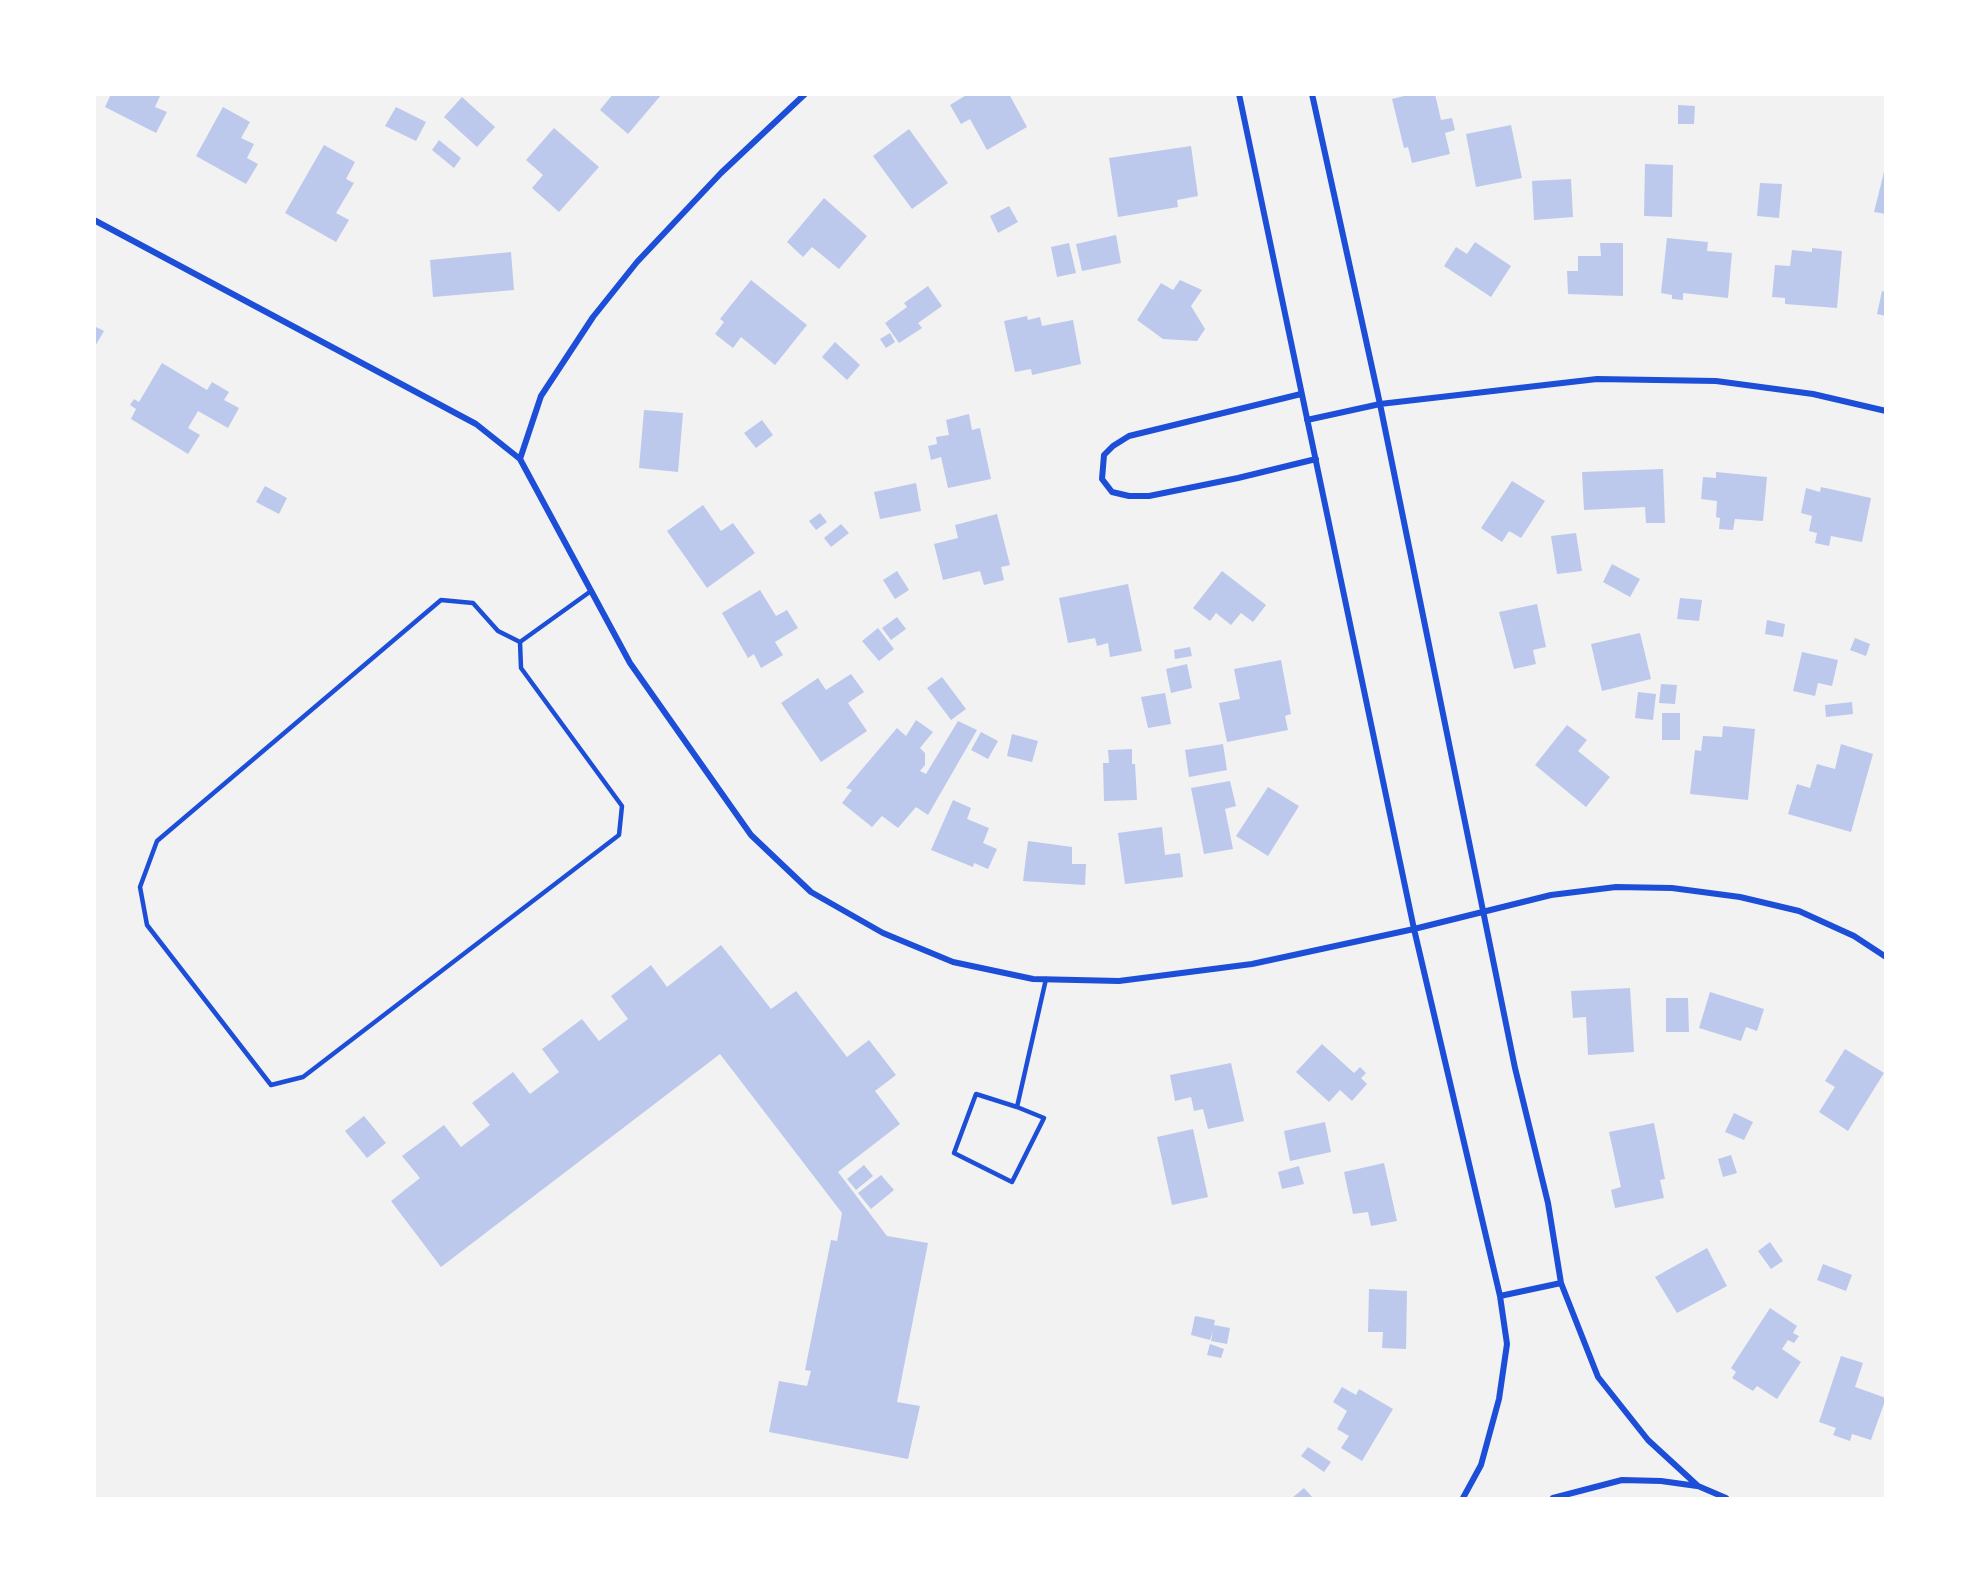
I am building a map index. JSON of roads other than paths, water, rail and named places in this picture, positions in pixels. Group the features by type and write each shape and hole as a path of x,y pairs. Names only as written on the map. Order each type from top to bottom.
{"street":[{"path":"520,459 541,396 593,317 638,262 721,174 805,94"},
{"path":"1239,94 1414,929 1500,1296 1507,1344 1499,1399 1481,1465 1463,1498"},
{"path":"1312,94 1380,404 1515,1068 1548,1203 1562,1283 1598,1377 1648,1440 1698,1486"},
{"path":"94,220 476,424 520,459 630,663 751,835 811,892 883,933 953,962 1032,979 1119,981 1252,964 1414,929 1551,895 1616,887 1672,888 1740,897 1799,911 1854,936 1886,957"},
{"path":"1307,420 1380,404 1597,379 1716,381 1813,394 1886,411"},
{"path":"1301,394 1129,436 1104,455 1102,479 1112,492 1129,496 1149,496 1316,459"},
{"path":"1500,1296 1562,1283"},
{"path":"1553,1498 1623,1480 1660,1480 1698,1486 1726,1498"}],"lane":[{"path":"520,642 591,591"},
{"path":"441,600 473,603 498,631 520,642 521,668 622,806 619,835 303,1077 270,1085 147,925 140,887 158,841 441,600"},
{"path":"1017,1107 1046,979"},
{"path":"976,1094 1017,1107 1044,1118 1012,1182 954,1153 976,1094"}]}
